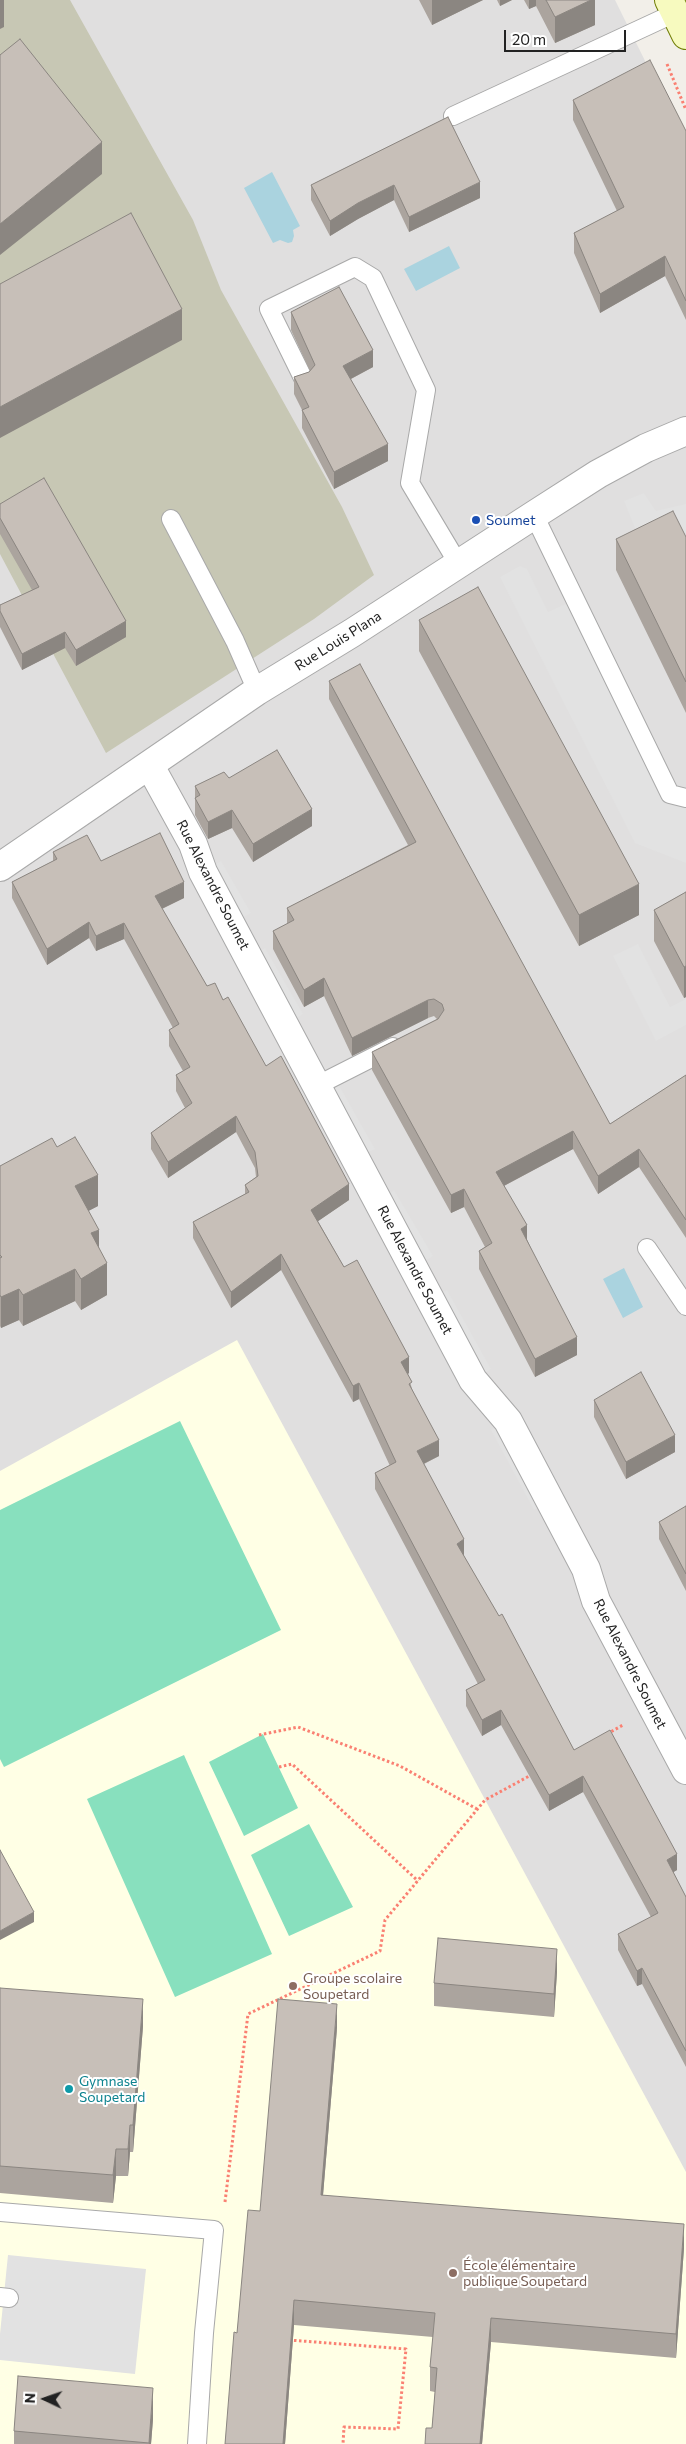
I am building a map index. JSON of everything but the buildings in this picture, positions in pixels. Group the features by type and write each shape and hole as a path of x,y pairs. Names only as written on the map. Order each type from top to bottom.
{"street":[{"name":"Rue Louis Plana","path":"0,867 257,691 614,466 646,448 686,431"},
{"name":"Rue Alexandre Soumet","path":"150,766 193,844 203,872 318,1085 473,1380 508,1421 586,1569 596,1601 686,1770"}],"lane":[{"path":"453,116 677,16"},
{"path":"304,380 269,310 355,267 373,278 426,390 410,483 458,565"},
{"path":"534,515 670,794 686,798"},
{"path":"171,519 236,641 257,691"},
{"path":"318,1085 407,1040"},
{"path":"647,1248 686,1306"},
{"path":"0,2212 214,2230 204,2333 197,2444"}],"path":[{"path":"600,1738 631,1721"},
{"path":"259,1735 298,1727 400,1766 476,1810"},
{"path":"280,1767 292,1764 418,1881"},
{"path":"214,2230 223,2215 248,2014 380,1951 386,1920 484,1800 536,1773"},
{"path":"281,2339 406,2349 398,2429 344,2427 343,2444"}],"shaded area":[{"path":"0,0 615,0 686,144 686,2444 0,2444"},
{"path":"0,0 70,0 193,220 221,290 342,507 374,575 314,619 106,753 0,554"},
{"path":"644,493 656,511 686,504 686,533 640,541 624,501"},
{"path":"520,566 527,569 548,612 568,603 686,806 686,863 635,843 500,577"},
{"path":"221,861 251,913 239,919 210,868"},
{"path":"638,944 670,1007 686,999 686,1025 656,1041 613,956"},
{"path":"265,948 303,1014 292,1021 254,954"},
{"path":"337,1082 375,1149 364,1154 326,1088"},
{"path":"394,1190 433,1256 421,1263 384,1197"},
{"path":"447,1290 491,1369 482,1375 437,1296"},
{"name":"Groupe scolaire Soupetard","path":"237,1340 686,2172 686,2444 0,2444 0,1471"},
{"path":"503,1424 545,1504 534,1510 491,1430"},
{"path":"8,2255 146,2269 135,2374 0,2360 0,2334"}],"green space":[{"path":"180,1421 281,1630 4,1767 0,1759 0,1510"},
{"path":"263,1734 298,1808 244,1836 209,1762"},
{"path":"184,1755 272,1954 175,1997 87,1799"},
{"path":"309,1824 353,1907 289,1936 251,1855"}],"water":[{"path":"272,172 300,226 293,230 292,242 288,243 280,240 273,243 244,188"},
{"path":"449,246 460,268 416,291 404,269"},
{"path":"624,1268 643,1307 623,1318 603,1279"}],"place":[{"name":"Soumet","path":"476,520"},
{"name":"Groupe scolaire Soupetard","path":"293,1986"},
{"name":"Gymnase Soupetard","path":"69,2089"},
{"name":"École élémentaire publique Soupetard","path":"453,2273"}]}
